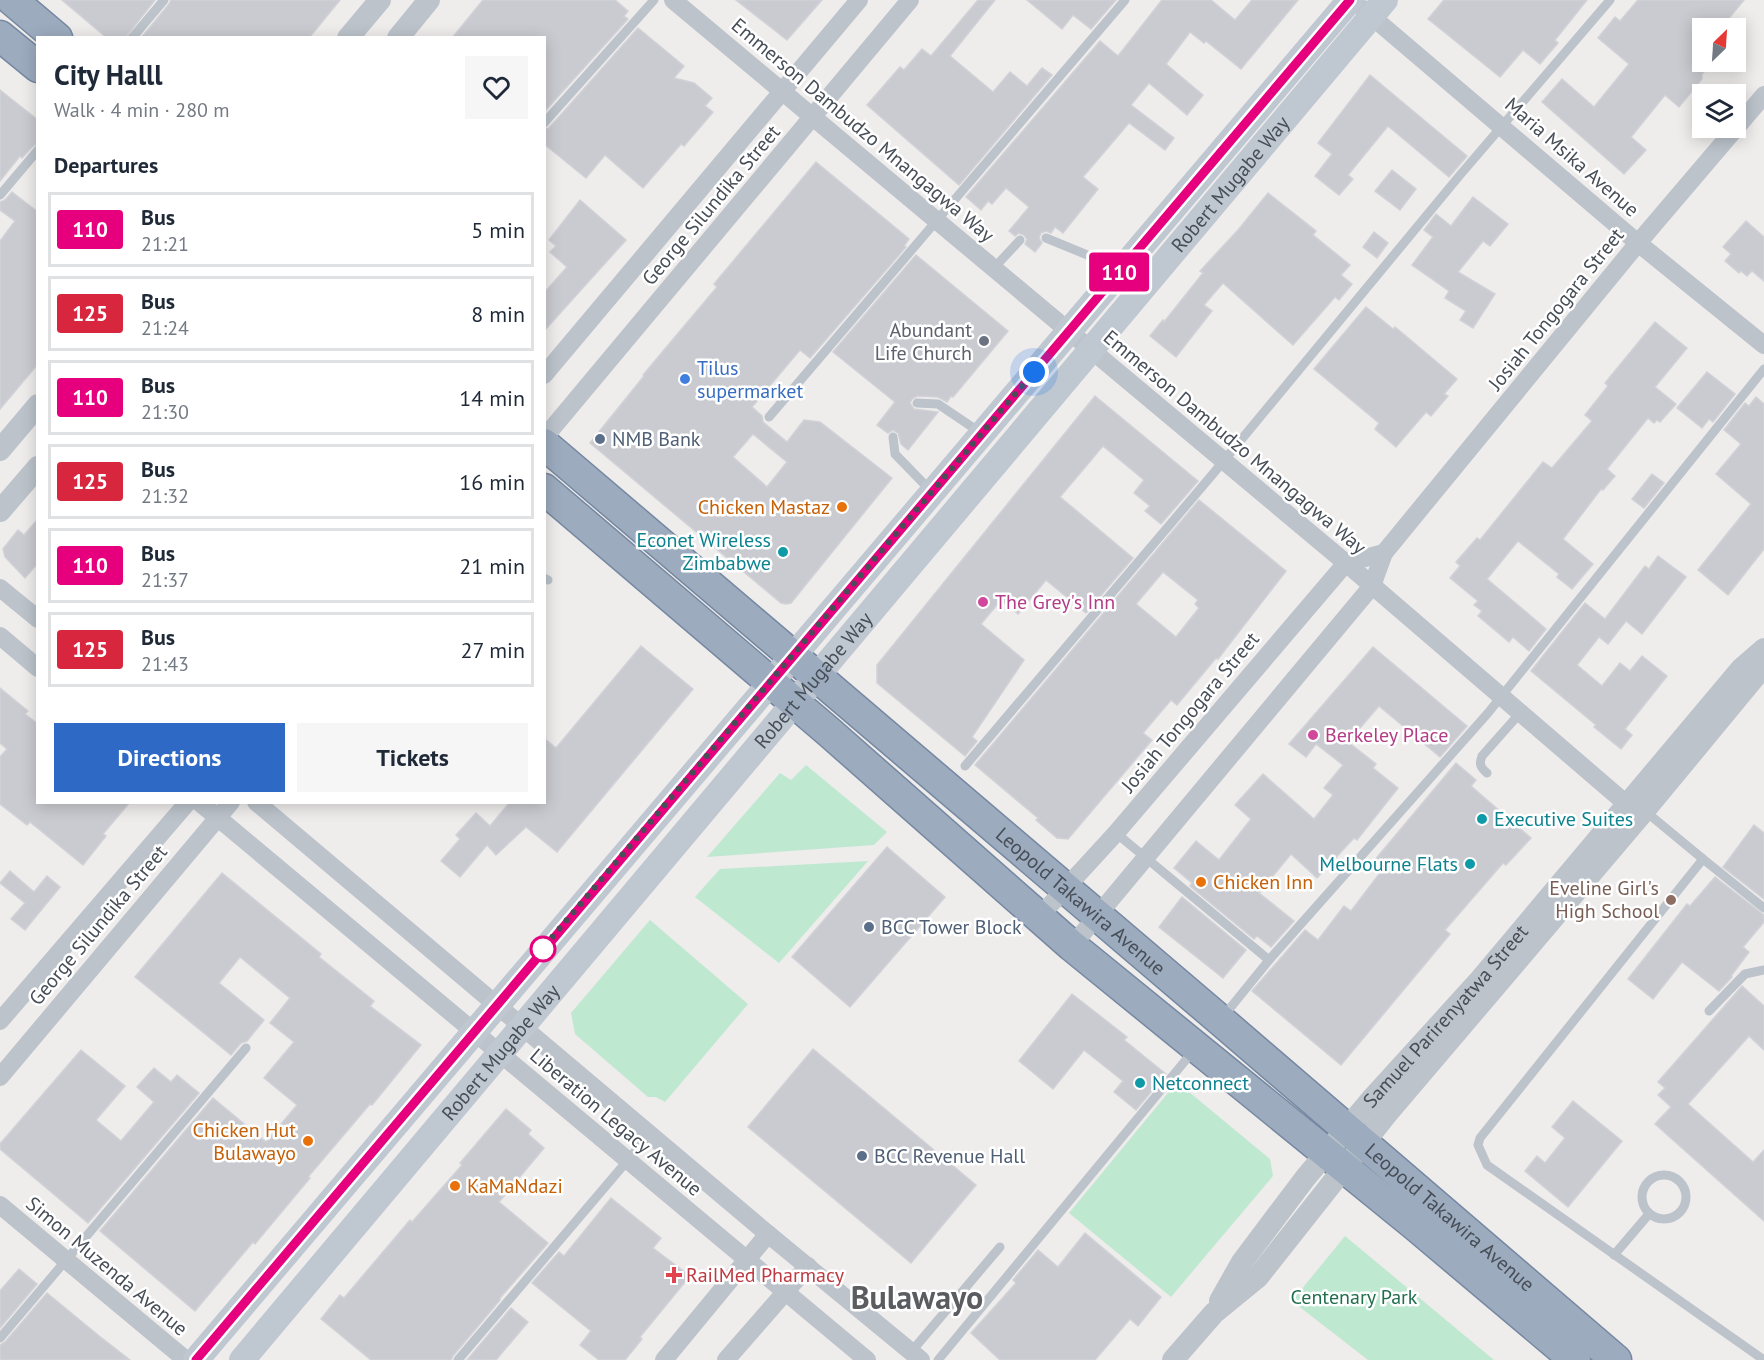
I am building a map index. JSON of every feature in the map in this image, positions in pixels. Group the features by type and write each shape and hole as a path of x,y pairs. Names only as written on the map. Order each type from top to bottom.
{"highway":[{"path":"12,0 55,36"},
{"path":"0,36 36,65"},
{"name":"Leopold Takawira Avenue","path":"546,446 1616,1360"},
{"name":"Leopold Takawira Avenue","path":"550,497 794,702 1072,946 1575,1360"}],"main road":[{"name":"Robert Mugabe Way","path":"196,1360 1121,269 1365,4"},
{"name":"Robert Mugabe Way","path":"242,1360 1091,350 1365,4"}],"street":[{"path":"350,36 380,0"},
{"path":"400,36 429,0"},
{"name":"Emmerson Dambudzo Mnangagwa Way","path":"673,0 1346,563 1638,811"},
{"name":"George Silundika Street","path":"546,373 859,0"},
{"name":"George Silundika Street","path":"546,436 910,0"},
{"name":"Maria Msika Avenue","path":"1365,4 1638,243 1764,345"},
{"name":"Josiah Tongogara Street","path":"1072,946 1372,586 1384,553 1638,243 1764,95"},
{"path":"0,450 36,407"},
{"path":"0,511 36,469"},
{"path":"1346,563 1384,553"},
{"name":"Josiah Tongogara Street","path":"1039,917 1116,833 1346,563"},
{"path":"0,588 36,617"},
{"path":"0,636 36,666"},
{"name":"Samuel Parirenyatwa Street","path":"1638,811 1741,669 1764,649"},
{"name":"Samuel Parirenyatwa Street","path":"1173,1360 1214,1313 1258,1276 1335,1161 1479,981 1638,811 1758,673 1764,662"},
{"name":"George Silundika Street","path":"0,1022 186,804"},
{"name":"Liberation Legacy Avenue","path":"201,804 867,1360"},
{"name":"George Silundika Street","path":"0,1077 229,804"},
{"name":"Liberation Legacy Avenue","path":"258,804 916,1356"},
{"name":"Simon Muzenda Avenue","path":"0,1206 186,1360"},
{"path":"664,1360 768,1234"},
{"path":"726,1360 808,1266"}],"lane":[{"path":"134,36 164,0"},
{"path":"546,121 654,0"},
{"path":"770,417 1125,0"},
{"path":"965,766 1610,0"},
{"path":"0,195 36,152"},
{"path":"1047,238 1121,269"},
{"path":"993,269 1020,240"},
{"path":"1220,1020 1269,960 1501,696 1764,369"},
{"path":"917,403 938,404 982,433"},
{"path":"892,437 895,454 932,492"},
{"path":"1486,773 1481,768 1482,756 1521,712"},
{"path":"1638,811 1764,908"},
{"path":"1116,833 1269,960"},
{"path":"1703,859 1480,1138 1478,1145 1487,1165 1764,1360"},
{"path":"1709,1011 1745,974 1764,970"},
{"path":"0,1338 246,1048"},
{"path":"938,1360 1196,1048"},
{"path":"458,1360 650,1134"},
{"path":"1668,1175 1681,1182 1687,1196 1686,1203 1678,1216 1663,1220 1649,1214 1642,1202 1644,1188 1648,1182 1654,1177 1668,1175"},
{"path":"1614,1255 1649,1214"},
{"path":"916,1356 1000,1247"}],"green space":[{"path":"806,765 887,832 874,845 707,857 780,773 791,780"},
{"path":"868,861 779,963 695,897 720,869"},
{"path":"650,920 748,1004 665,1102 656,1097 648,1097 575,1034 571,1013"},
{"path":"1177,1082 1270,1159 1273,1176 1171,1297 1069,1213"},
{"name":"Centenary Park","path":"1345,1236 1494,1360 1368,1360 1292,1301"}],"building":[{"path":"62,0 155,0 127,36 105,36"},
{"path":"171,0 340,0 311,36 143,36"},
{"path":"483,0 615,0 628,11 624,16 628,19 546,110 546,36 454,36"},
{"path":"736,0 822,0 787,40"},
{"path":"978,0 995,0 950,56 993,92 1010,72 1027,86 1042,68 1052,75 959,185 867,105 900,67 904,70 922,49 931,56"},
{"path":"1027,0 1116,0 1091,29 1073,15 1062,29"},
{"path":"1162,0 1211,0 1235,20 1252,0 1298,0 1241,69 1206,41 1204,43 1190,32 1166,64 1203,95 1187,115 1149,83 1131,105 1174,138 1165,150 1129,123 1083,177 1098,189 1063,233 1055,227 1051,233 1046,231 1041,233 1039,238 1042,243 1035,252 1025,244 1027,239 1024,235 1019,233 1015,236 1009,231 1029,207 1006,188 992,204 988,201 981,210 966,197 1100,41 1118,56"},
{"path":"1444,0 1587,0 1555,40 1558,43 1540,64 1523,50 1500,77 1428,19"},
{"path":"1638,0 1744,0 1729,18 1692,18 1692,72 1704,72 1702,79 1698,84 1692,84 1692,91 1679,107 1665,95 1631,137 1646,150 1624,174 1542,102 1562,79 1594,107 1629,64 1598,38 1615,17 1620,21"},
{"path":"638,28 684,66 674,78 694,83 712,98 705,106 713,112 684,146 681,144 643,188 605,155 586,178 546,146 546,129"},
{"path":"1370,75 1467,156 1449,177 1388,126 1348,175 1353,179 1339,195 1315,176 1332,154 1318,143"},
{"path":"0,90 36,118 36,144 22,158 20,156 0,181"},
{"path":"816,162 909,239 904,246 906,247 810,358 800,350 752,407 762,416 763,422 787,442 804,420 820,422 892,478 791,603 781,603 590,443 643,375 717,287 714,284","holes":["753,434 787,462 767,487 733,457"]},
{"path":"1392,170 1416,189 1400,210 1375,191"},
{"path":"12,192 36,210 36,366 0,409 0,241 15,221 0,210 0,202"},
{"path":"1268,193 1316,231 1313,235 1350,265 1341,275 1352,284 1339,300 1335,297 1293,345 1223,283 1204,305 1212,311 1176,357 1150,336 1203,273 1200,271"},
{"path":"1473,197 1508,224 1490,246 1483,241 1458,272 1495,294 1473,328 1460,320 1466,311 1445,298 1449,291 1412,265 1433,237 1424,230 1436,214 1451,226"},
{"path":"580,200 626,240 546,329 546,291 567,267 550,252 556,246 549,240"},
{"path":"1746,221 1764,237 1764,281 1752,271 1747,276 1741,271 1739,273 1725,261 1731,254 1723,247"},
{"path":"1374,232 1388,243 1377,258 1363,247"},
{"path":"916,255 1008,331 947,402 938,397 917,396 912,399 910,403 914,409 938,412 908,450 901,444 898,433 893,430 888,433 877,425 895,402 833,352"},
{"path":"1366,307 1393,329 1395,327 1457,379 1444,394 1448,396 1431,416 1426,412 1396,447 1375,429 1379,423 1314,369"},
{"path":"1655,322 1687,348 1655,387 1676,404 1660,422 1657,420 1654,423 1648,418 1607,469 1615,476 1603,490 1601,489 1563,539 1593,564 1572,589 1557,577 1559,574 1518,541 1487,579 1546,629 1529,651 1513,637 1509,642 1478,616 1482,611 1474,605 1478,601 1450,578 1460,566 1456,562 1477,538 1480,540 1543,462 1552,468 1592,421 1585,415 1608,386 1605,383"},
{"path":"1707,372 1735,394 1713,422 1709,419 1702,428 1677,408"},
{"path":"1095,396 1198,481 1161,524 1145,511 1150,506 1134,493 1144,480 1103,446 1060,497 1133,558 1086,613 1046,580 1018,614 1001,600 981,624 1024,660 972,737 977,741 965,756 877,683 877,665"},
{"path":"1756,397 1764,404 1764,549 1728,595 1698,570 1751,504 1716,474 1741,444 1724,430 1745,403 1749,406"},
{"path":"1652,474 1664,483 1644,508 1632,499"},
{"path":"1199,500 1286,571 1218,659 1216,658 1177,705 1171,700 1143,733 1152,740 1068,839 1057,838 1036,820 1038,818 975,765","holes":["1163,572 1198,600 1195,604 1199,608 1176,637 1136,604"]},
{"path":"36,521 36,565 25,578 5,557 3,549 18,530 24,535"},
{"path":"1658,556 1686,577 1642,634 1626,621 1608,644 1599,637 1577,665 1602,686 1620,663 1630,671 1642,656 1667,676 1625,729 1632,735 1621,749 1531,671 1585,603 1605,619 1645,566 1649,569"},
{"path":"641,646 693,689 557,852 526,827 496,855 487,845 460,877 441,861 460,839 456,835 476,813 490,826 508,804 546,804 546,740 556,748"},
{"path":"1373,647 1467,726 1440,757 1379,706 1348,742 1376,764 1373,768 1398,788 1357,840 1354,838 1317,878 1291,854 1259,893 1294,921 1271,947 1257,936 1254,939 1190,886 1192,883 1174,868 1196,841 1219,860 1251,819 1235,805 1263,774 1314,819 1333,795 1324,788 1343,765 1316,744 1306,757 1289,744"},
{"path":"0,688 28,711 25,714 36,722 36,804 128,804 103,834 106,836 83,865 30,822 27,825 0,804 0,757 7,749 0,743"},
{"path":"1456,763 1476,780 1471,786 1531,838 1506,865 1503,863 1445,930 1450,934 1341,1065 1252,991 1305,930 1318,940 1344,906 1351,911 1383,869 1374,861"},
{"path":"1754,825 1764,833 1764,899 1723,867"},
{"name":"BCC Tower Block","path":"887,847 945,897 850,1007 792,957"},
{"path":"10,871 34,892 47,876 60,887 25,930 11,919 25,903 0,883"},
{"path":"222,873 321,954 319,957 374,1001 370,1006 421,1045 308,1177 310,1178 255,1244 253,1242 195,1311 100,1231 213,1098 266,1142 297,1105 264,1078 294,1042 270,1023 290,998 240,957 219,983 264,1020 247,1041 241,1043 231,1055 135,977"},
{"path":"1715,877 1764,915 1764,922 1743,947 1749,952 1719,991 1682,962 1653,999 1628,979 1687,904 1690,906"},
{"path":"1182,897 1246,950 1223,978 1159,927"},
{"path":"1742,986 1764,1006 1764,1050 1749,1036 1688,1104 1753,1162 1764,1150 1764,1221 1655,1124 1671,1107 1658,1095 1665,1088 1658,1082"},
{"path":"1072,994 1127,1037 1124,1040 1166,1074 1136,1110 1114,1092 1123,1081 1084,1050 1053,1089 1019,1061"},
{"name":"BCC Revenue Hall","path":"813,1049 976,1185 911,1263 748,1127"},
{"path":"81,1050 125,1086 96,1120 121,1141 154,1102 137,1087 154,1068 171,1082 177,1075 199,1093 88,1223 0,1149 0,1144"},
{"path":"1573,1101 1622,1141 1568,1207 1525,1171 1537,1156 1545,1163 1565,1138 1552,1127"},
{"path":"506,1109 531,1130 528,1134 544,1148 499,1202 548,1243 500,1298 451,1360 371,1360 321,1319 340,1295 344,1298 410,1220 412,1222 462,1165 460,1163"},
{"path":"611,1198 661,1238 653,1248 690,1276 640,1337 642,1339 625,1360 599,1360 580,1345 591,1331 532,1283 559,1252 564,1256"},
{"path":"1085,1233 1161,1297 1138,1326 1130,1319 1095,1360 1000,1360 971,1333 1016,1283 1013,1280 1038,1250 1058,1267"},
{"path":"19,1269 37,1284 0,1328 0,1291"},
{"path":"47,1293 130,1360 0,1360 0,1345"},
{"path":"511,1308 528,1322 496,1360 467,1360"}],"bus line":[{"name":"110","path":"196,1360 1350,0"}],"place":[{"name":"Abundant Life Church","path":"984,341"},
{"name":"Tilus supermarket","path":"685,379"},
{"name":"NMB Bank","path":"600,439"},
{"name":"Chicken Mastaz","path":"842,507"},
{"name":"Econet Wireless Zimbabwe","path":"783,552"},
{"name":"The Grey's Inn","path":"983,602"},
{"name":"Berkeley Place","path":"1313,735"},
{"name":"Executive Suites","path":"1482,819"},
{"name":"Melbourne Flats","path":"1470,864"},
{"name":"Chicken Inn","path":"1201,882"},
{"name":"Eveline Girl's High School","path":"1671,900"},
{"name":"BCC Tower Block","path":"869,927"},
{"name":"Netconnect","path":"1140,1083"},
{"name":"Chicken Hut Bulawayo","path":"308,1141"},
{"name":"BCC Revenue Hall","path":"862,1156"},
{"name":"KaMaNdazi","path":"455,1186"},
{"name":"RailMed Pharmacy","path":"674,1275"}],"district":[{"name":"Bulawayo","path":"917,1298"}],"route":[{"path":"543,949 537,955 1034,372"}]}
